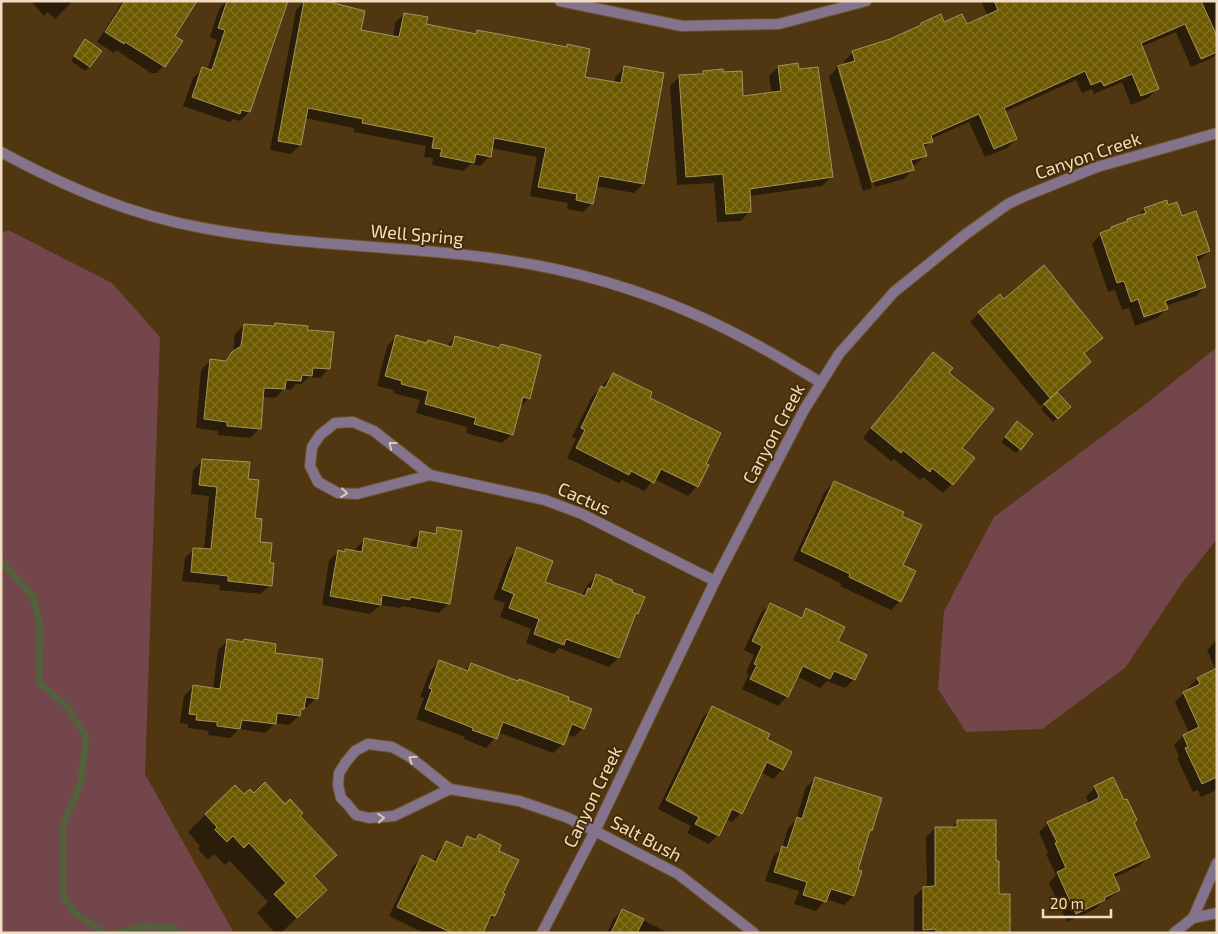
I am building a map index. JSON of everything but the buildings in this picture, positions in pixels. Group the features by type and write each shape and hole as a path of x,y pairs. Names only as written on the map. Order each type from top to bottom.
{"street":[{"path":"560,1 682,26 779,24 866,1"},
{"name":"Canyon Creek","path":"542,933 595,831 714,581 820,382 839,354 894,292 966,234 1008,204 1097,167 1217,133"},
{"name":"Well Spring","path":"1,152 51,178 98,199 141,213 201,228 264,237 509,260 556,269 640,292 676,306 752,342 820,382"},
{"name":"Cactus","path":"430,475 357,494 338,493 318,482 310,466 312,447 320,435 335,423 353,422 374,431 430,475 545,500 582,514 714,581"},
{"name":"Salt Bush","path":"450,789 394,816 369,818 356,814 341,798 338,785 339,773 355,751 368,744 392,747 410,756 450,789 519,801 566,817 595,831 678,874 754,933"},
{"path":"1193,918 1217,863"},
{"path":"1174,933 1193,918 1217,913"}],"shaded area":[{"path":"8,230 112,283 160,337 145,774 234,933 1,933 1,233"},
{"path":"1217,347 1217,539 1182,583 1125,668 1042,729 966,732 938,689 944,611 994,517 1143,406"}],"waterway":[{"path":"1,562 33,596 40,626 39,682 68,708 86,737 81,781 63,827 63,895 74,912 104,933"},
{"path":"117,933 147,926 174,928 178,933"}]}
